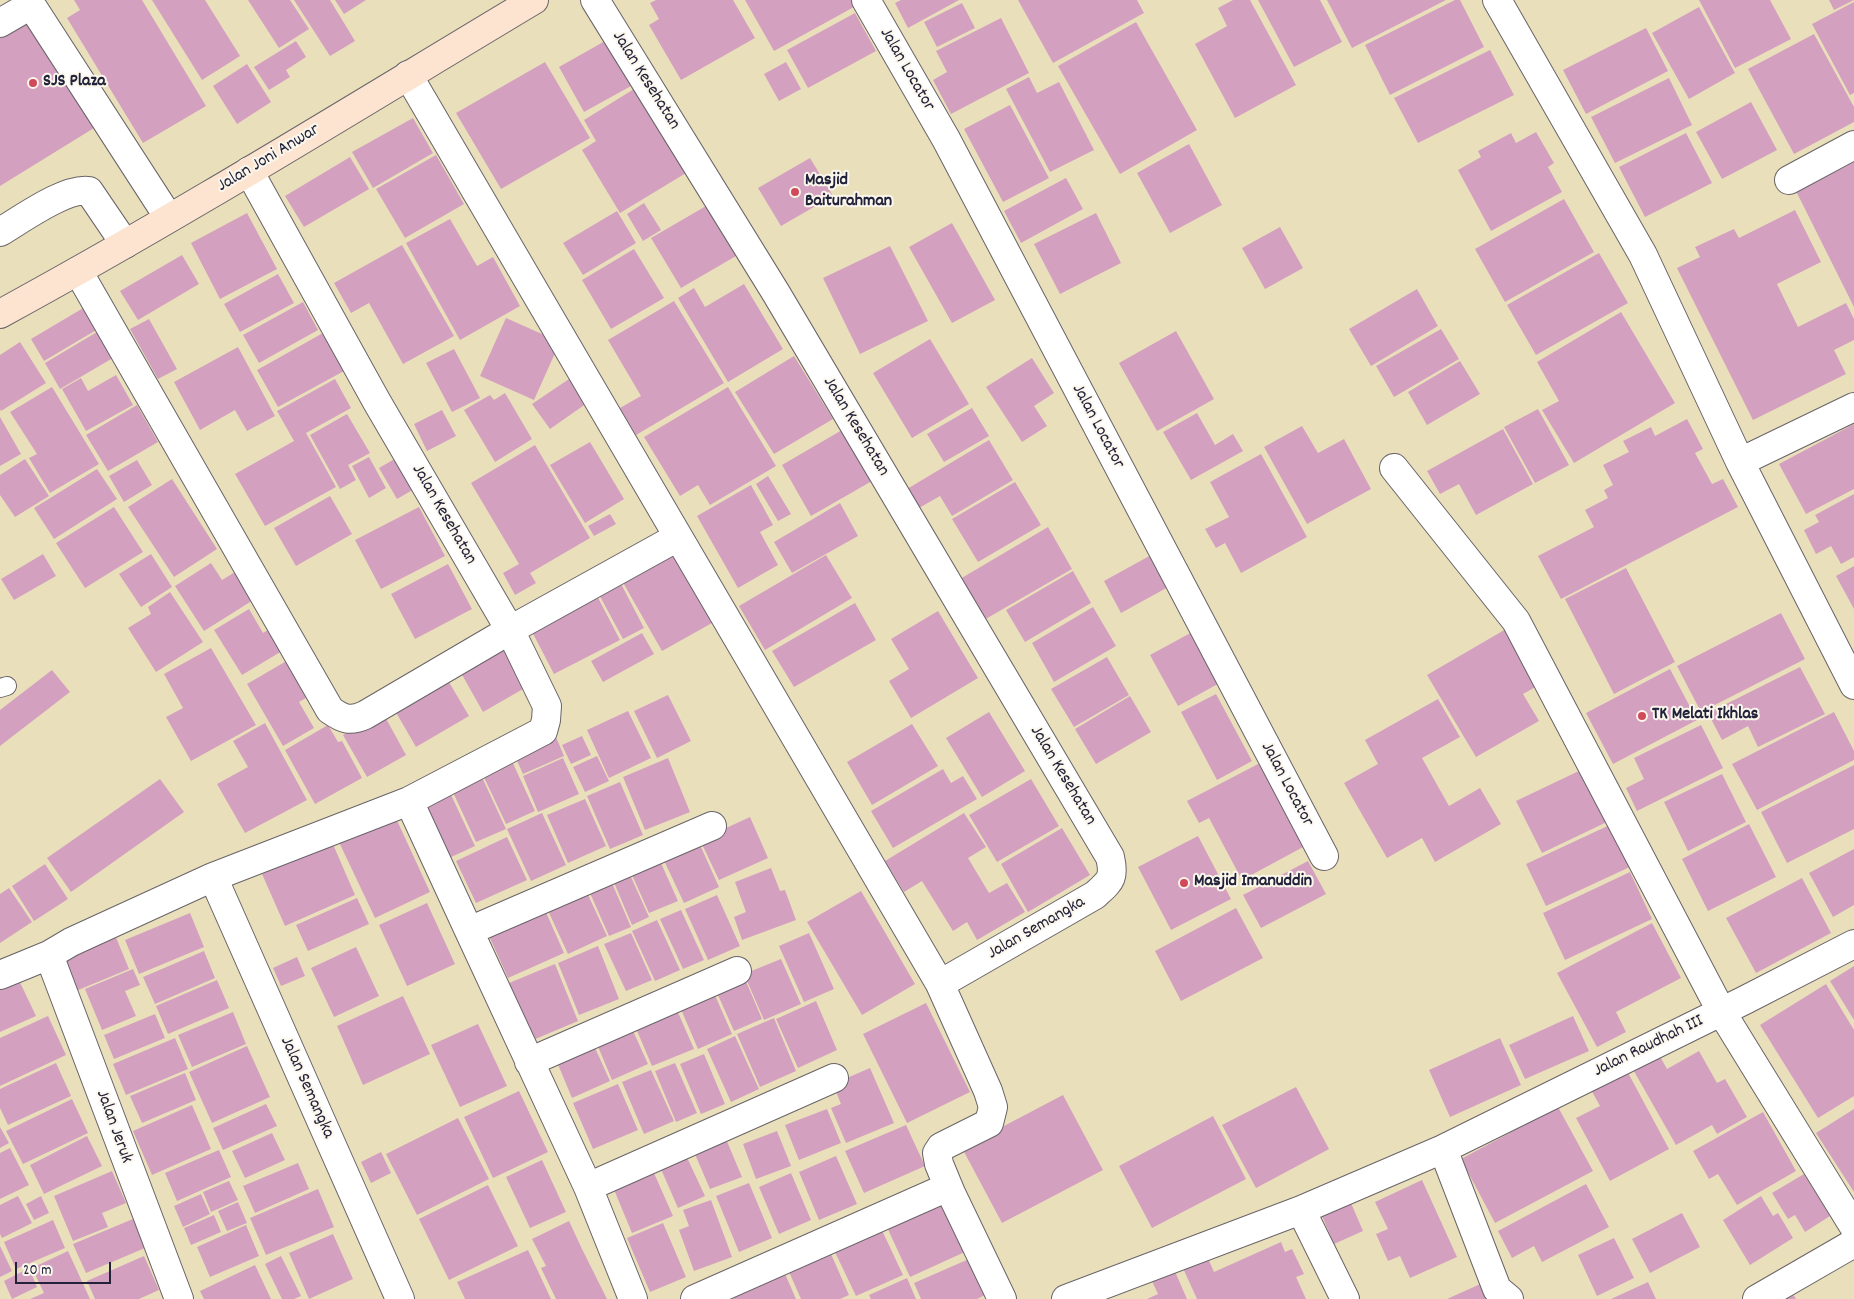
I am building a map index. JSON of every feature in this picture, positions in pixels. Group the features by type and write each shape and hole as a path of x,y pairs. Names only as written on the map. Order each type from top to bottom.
{"main road":[{"name":"Jalan Joni Anwar","path":"0,314 78,272 534,0"}],"street":[{"name":"Jalan Kesehatan","path":"595,0 776,293 1110,857"},
{"name":"Jalan Locator","path":"866,0 946,139 1324,856"},
{"path":"1497,0 1643,254 1740,462 1851,672"},
{"path":"0,23 30,2 169,218"},
{"path":"408,76 940,984 993,1107 989,1123 941,1147 937,1154 948,1187 1002,1299"},
{"path":"1789,180 1854,145"},
{"name":"Jalan Kesehatan","path":"249,171 377,402 510,630 544,696 547,706 543,731 409,801"},
{"path":"0,232 66,194 80,189 89,191 125,244"},
{"path":"78,272 330,710 341,718 356,719 364,715 510,630 678,537"},
{"path":"1740,462 1854,407"},
{"path":"1394,468 1516,620 1720,1011 1854,1227"},
{"path":"0,975 49,955 71,942 213,877 409,801 468,932 588,1187 633,1299"},
{"path":"468,932 712,826"},
{"name":"Jalan Semangka","path":"940,984 1094,896 1110,882 1113,872 1110,857"},
{"name":"Jalan Semangka","path":"213,877 400,1299"},
{"name":"Jalan Raudhah III","path":"1066,1299 1093,1294 1301,1210 1443,1149 1854,944"},
{"name":"Jalan Jeruk","path":"49,955 179,1299"},
{"path":"529,1062 737,971"},
{"path":"588,1187 834,1078"},
{"path":"1443,1149 1497,1288 1509,1299"},
{"path":"695,1299 948,1187"},
{"path":"1301,1210 1345,1299"},
{"path":"1756,1299 1854,1243"}],"building":[{"path":"74,0 142,0 206,106 143,143 67,18 80,10"},
{"path":"152,0 205,0 240,56 202,80"},
{"path":"248,0 290,0 309,29 279,48"},
{"path":"294,0 330,0 355,41 330,56"},
{"path":"335,0 366,0 344,14"},
{"path":"656,0 733,0 755,38 681,80 649,25 659,19 650,3"},
{"path":"745,0 862,0 863,2 774,51"},
{"path":"901,0 959,0 908,28 895,3"},
{"path":"1018,0 1137,0 1144,13 1053,63"},
{"path":"1233,0 1250,0 1296,85 1235,118 1195,44 1227,26 1218,8"},
{"path":"1258,0 1320,0 1342,42 1294,67"},
{"path":"1327,0 1446,0 1352,48"},
{"path":"1455,0 1460,0 1484,47 1390,95 1365,45"},
{"path":"1699,0 1770,0 1791,39 1735,68"},
{"path":"1829,0 1854,0 1834,10"},
{"path":"1854,2 1854,93 1850,95 1812,24"},
{"path":"962,3 975,28 937,47 924,22"},
{"path":"1699,7 1735,73 1689,99 1652,33"},
{"path":"855,13 876,51 808,88 787,50"},
{"path":"1001,18 1029,73 951,114 933,80 947,72 936,51"},
{"name":"SJS Plaza","path":"27,21 94,128 0,186 0,38"},
{"path":"1136,22 1197,130 1120,174 1058,66"},
{"path":"1646,28 1668,71 1586,114 1563,70"},
{"path":"1814,34 1854,107 1854,122 1794,154 1748,69"},
{"path":"296,41 306,57 286,70 290,77 269,90 254,67"},
{"path":"605,41 631,86 584,112 559,67"},
{"path":"1490,50 1514,95 1418,143 1394,98"},
{"path":"545,62 590,138 501,189 456,113"},
{"path":"786,62 801,89 779,101 764,74"},
{"path":"247,64 271,102 237,124 213,86"},
{"path":"1029,77 1037,93 1059,82 1094,150 1050,172 1006,89"},
{"path":"1669,78 1692,125 1615,163 1591,117"},
{"path":"634,89 686,173 620,213 582,150 596,141 584,120"},
{"path":"1751,102 1777,150 1722,179 1696,132"},
{"path":"1010,105 1049,178 1003,202 964,129"},
{"path":"413,118 433,153 373,188 352,152"},
{"path":"1536,132 1554,163 1548,167 1562,192 1491,231 1458,170 1481,157 1478,151 1511,133 1516,143"},
{"path":"1686,133 1712,183 1645,217 1619,167"},
{"path":"1189,144 1222,205 1170,233 1137,173"},
{"path":"436,155 464,204 405,238 376,189"},
{"path":"350,157 369,189 304,227 285,196"},
{"name":"Masjid Baiturahman","path":"810,158 833,196 781,226 758,188"},
{"path":"1854,160 1854,307 1795,189"},
{"path":"1066,178 1083,209 1021,243 1004,211"},
{"path":"1564,199 1594,252 1505,302 1475,249"},
{"path":"644,203 661,230 643,241 627,214"},
{"path":"706,206 736,256 681,288 651,238"},
{"path":"1795,210 1821,262 1777,284 1798,327 1846,303 1854,319 1854,340 1834,350 1846,374 1753,420 1677,268 1700,257 1695,247 1734,229 1739,238"},
{"path":"617,211 636,243 583,275 563,243"},
{"path":"247,213 277,269 220,299 191,243"},
{"path":"1096,213 1121,263 1060,294 1034,244"},
{"path":"450,219 477,266 493,257 520,306 460,340 406,243"},
{"path":"952,223 995,300 952,323 909,247"},
{"path":"1280,227 1303,268 1265,289 1242,248"},
{"path":"402,245 454,336 403,364 369,303 351,313 334,283"},
{"path":"890,246 928,321 860,354 823,278"},
{"path":"634,249 664,298 611,329 582,280"},
{"path":"1599,253 1628,303 1536,355 1507,305"},
{"path":"182,255 199,284 138,320 120,291"},
{"path":"278,274 294,303 240,332 224,304"},
{"path":"744,284 783,349 728,382 678,298 694,288 705,307"},
{"path":"1417,289 1438,326 1371,366 1349,329"},
{"path":"674,301 724,383 636,435 620,408 641,396 608,340"},
{"path":"303,302 318,330 259,363 243,335"},
{"path":"90,304 103,326 44,361 31,339"},
{"path":"1621,312 1675,403 1574,463 1542,410 1559,401 1537,362"},
{"path":"506,318 560,342 534,400 480,376"},
{"path":"149,319 177,369 158,379 130,329"},
{"path":"102,329 118,355 60,389 45,363"},
{"path":"1441,329 1459,359 1394,397 1376,366"},
{"path":"1176,331 1214,399 1157,431 1119,363"},
{"path":"323,333 344,371 278,407 257,370"},
{"path":"930,339 969,404 912,438 873,373"},
{"path":"20,342 46,383 1,411 0,355"},
{"path":"238,347 275,416 247,431 235,410 200,430 174,382"},
{"path":"454,349 480,398 452,412 426,363"},
{"path":"794,356 833,419 774,454 735,392"},
{"path":"1032,358 1054,393 1034,406 1047,426 1022,442 986,387"},
{"path":"1460,361 1480,394 1427,425 1408,392"},
{"path":"116,375 133,405 86,431 62,389 81,378 88,391"},
{"path":"572,377 590,401 550,429 532,404"},
{"path":"335,379 351,408 306,433 336,487 265,526 235,474 294,441 277,411"},
{"path":"52,387 99,464 50,493 29,458 37,454 10,412"},
{"path":"728,387 776,466 710,505 698,485 680,496 644,437"},
{"path":"505,393 532,439 495,462 464,410 490,395 494,400"},
{"path":"137,405 158,442 108,471 86,435"},
{"path":"972,408 989,436 944,462 927,434"},
{"path":"1538,409 1569,465 1535,483 1504,427"},
{"path":"442,410 456,436 427,451 414,424"},
{"path":"1197,413 1215,445 1233,434 1243,451 1191,480 1163,432"},
{"path":"347,414 370,453 348,465 356,480 340,489 310,435"},
{"path":"0,417 21,454 0,466"},
{"path":"1687,419 1703,449 1695,453 1712,484 1723,479 1738,507 1561,599 1538,556 1594,527 1585,510 1608,498 1604,490 1613,485 1603,465 1629,452 1623,441 1651,427 1655,436"},
{"path":"1854,424 1854,489 1806,514 1779,464"},
{"path":"1302,426 1318,453 1344,439 1371,489 1307,524 1264,447"},
{"path":"1503,429 1533,484 1476,515 1459,484 1440,494 1427,471"},
{"path":"842,430 872,481 811,516 782,465"},
{"path":"989,440 1013,480 952,516 940,496 919,508 907,489"},
{"path":"590,442 624,499 585,523 550,465"},
{"path":"535,445 590,538 530,573 536,583 515,595 503,573 519,564 471,483"},
{"path":"1261,454 1307,537 1241,573 1225,543 1216,548 1205,529 1229,517 1210,482"},
{"path":"369,457 386,488 369,498 352,466"},
{"path":"398,457 416,488 397,499 379,468"},
{"path":"25,459 49,496 15,517 0,495 0,475"},
{"path":"137,460 152,485 124,502 109,476"},
{"path":"97,469 117,499 54,539 34,508"},
{"path":"768,476 791,514 778,521 756,484"},
{"path":"172,479 217,549 174,577 128,507"},
{"path":"1015,482 1041,525 978,562 952,519"},
{"path":"751,485 773,525 760,532 778,565 738,588 697,516"},
{"path":"1854,494 1854,557 1841,564 1831,546 1816,554 1804,530 1819,522 1815,515"},
{"path":"330,496 352,534 296,566 274,528"},
{"path":"840,503 858,536 792,573 774,542"},
{"path":"114,507 143,552 85,588 56,543"},
{"path":"419,507 445,556 381,589 355,540"},
{"path":"610,514 616,524 594,536 588,526"},
{"path":"1048,527 1072,569 984,620 960,579"},
{"path":"671,551 712,623 662,651 621,579"},
{"path":"43,554 56,576 14,600 1,579"},
{"path":"151,554 172,587 141,607 119,574"},
{"path":"1153,554 1170,586 1121,613 1104,581"},
{"path":"826,555 852,598 765,650 739,606"},
{"path":"211,563 222,580 240,569 258,597 204,631 175,586"},
{"path":"448,564 472,609 415,639 391,594"},
{"path":"1854,566 1854,609 1836,576"},
{"path":"1626,568 1675,662 1614,694 1565,599"},
{"path":"1073,571 1091,603 1025,642 1006,610"},
{"path":"617,576 644,628 623,639 595,587"},
{"path":"593,588 620,640 554,674 527,622"},
{"path":"170,592 203,642 156,672 128,628 151,614 148,607"},
{"path":"855,603 876,640 794,687 772,651"},
{"path":"1093,607 1116,646 1054,682 1032,643"},
{"path":"249,609 263,633 274,626 287,648 242,675 214,630"},
{"path":"938,611 978,678 911,718 889,681 909,669 891,639"},
{"path":"1781,613 1805,659 1701,712 1677,666"},
{"path":"1506,629 1539,685 1523,694 1539,721 1476,757 1427,675"},
{"path":"1196,630 1225,680 1178,706 1150,655"},
{"path":"642,633 654,654 603,682 591,661"},
{"path":"503,637 530,685 483,712 456,664"},
{"path":"211,648 256,725 191,761 166,717 183,708 164,674"},
{"path":"295,656 316,692 299,702 314,728 283,746 247,684"},
{"path":"1107,657 1129,695 1074,727 1051,689"},
{"path":"1800,667 1825,714 1758,747 1748,726 1722,740 1708,713"},
{"name":"TK Melati Ikhlas","path":"1670,669 1697,720 1613,764 1586,713"},
{"path":"52,670 70,692 0,746 0,710"},
{"path":"443,672 469,716 416,747 390,702"},
{"path":"1216,694 1252,761 1217,780 1181,712"},
{"path":"668,695 691,741 657,758 634,711"},
{"path":"1130,696 1151,732 1096,764 1075,729"},
{"path":"1438,699 1460,737 1422,758 1449,806 1480,788 1501,824 1435,862 1422,838 1387,858 1344,783 1378,764 1365,740"},
{"path":"628,711 651,758 609,778 587,730"},
{"path":"989,712 1025,771 982,797 946,738"},
{"path":"1834,712 1854,751 1854,760 1757,810 1732,764"},
{"path":"383,713 406,755 367,777 343,735"},
{"path":"265,723 307,800 245,833 217,784 248,767 233,741"},
{"path":"912,724 938,766 872,805 847,762"},
{"path":"328,725 338,742 342,741 362,778 315,804 285,750"},
{"path":"1701,725 1723,768 1637,811 1626,788 1644,779 1634,758"},
{"path":"582,736 591,755 571,764 562,745"},
{"path":"556,737 564,756 523,774 514,754"},
{"path":"597,756 609,781 585,792 573,767"},
{"path":"563,758 579,794 538,812 523,776"},
{"path":"668,758 690,812 645,830 623,777"},
{"path":"511,759 535,811 506,824 482,773"},
{"path":"1260,763 1305,846 1242,880 1209,818 1199,823 1187,801"},
{"path":"1854,765 1854,829 1787,863 1761,812"},
{"path":"943,769 951,783 963,776 977,799 893,848 871,811"},
{"path":"1583,769 1609,821 1542,853 1516,801"},
{"path":"1722,774 1746,822 1688,851 1664,802"},
{"path":"481,775 506,829 476,842 451,788"},
{"path":"160,779 184,812 71,892 47,858"},
{"path":"1031,779 1059,826 997,862 969,815"},
{"path":"620,782 643,835 610,849 587,796"},
{"path":"446,784 475,846 447,859 418,797"},
{"path":"585,799 606,846 568,863 547,815"},
{"path":"542,813 566,865 531,881 507,829"},
{"path":"964,813 986,847 968,858 989,893 1007,883 1025,912 977,940 967,922 953,931 922,881 904,892 885,861"},
{"path":"394,814 430,892 375,918 338,840"},
{"path":"750,817 768,858 719,880 700,840"},
{"path":"1614,823 1634,865 1546,906 1526,864"},
{"path":"1749,824 1776,877 1708,911 1682,859"},
{"path":"1062,828 1090,875 1028,912 1001,864"},
{"path":"696,836 719,887 684,903 660,852"},
{"name":"Masjid Imanuddin","path":"1198,836 1231,899 1171,930 1138,867"},
{"path":"507,837 527,880 476,903 456,861"},
{"path":"332,842 355,895 285,926 262,874"},
{"path":"1854,849 1854,905 1833,917 1809,873"},
{"path":"657,854 678,901 649,913 628,866"},
{"path":"1308,861 1326,894 1261,928 1243,895"},
{"path":"45,864 68,899 34,921 12,886"},
{"path":"626,866 649,917 632,925 610,873"},
{"path":"771,868 780,891 785,890 796,920 742,940 734,917 746,912 735,882"},
{"path":"1630,872 1652,919 1565,960 1543,913"},
{"path":"608,874 631,927 609,936 586,884"},
{"path":"1802,878 1831,933 1756,973 1726,918"},
{"path":"584,886 607,936 568,954 545,904"},
{"path":"9,888 32,922 0,943 0,894"},
{"path":"861,891 915,984 862,1015 807,922"},
{"path":"717,895 740,946 708,960 685,909"},
{"path":"357,898 369,924 308,951 296,925"},
{"path":"541,901 564,953 508,978 485,927"},
{"path":"427,903 455,964 407,986 379,925"},
{"path":"1236,908 1263,958 1181,1001 1155,951"},
{"path":"681,910 704,960 683,969 660,919"},
{"path":"190,913 204,947 139,974 125,940"},
{"path":"657,920 680,970 655,981 632,931"},
{"path":"1652,923 1681,978 1616,1012 1626,1032 1597,1047 1557,973"},
{"path":"631,933 652,980 626,991 604,944"},
{"path":"809,933 834,989 804,1002 779,946"},
{"path":"115,935 129,969 71,993 57,960"},
{"path":"598,946 619,999 579,1015 558,963"},
{"path":"356,947 379,996 334,1017 311,968"},
{"path":"204,951 215,978 155,1004 143,977"},
{"path":"297,957 305,976 281,986 273,968"},
{"path":"781,959 801,1004 764,1020 744,974"},
{"path":"555,964 578,1021 533,1040 509,983"},
{"path":"1854,966 1854,1020 1830,981"},
{"path":"133,969 140,985 125,991 136,1016 102,1030 85,989"},
{"path":"742,972 762,1019 734,1031 713,984"},
{"path":"16,974 36,1016 0,1032 0,981"},
{"path":"217,980 229,1008 168,1034 156,1006"},
{"path":"1826,984 1854,1030 1854,1096 1818,1118 1760,1025"},
{"path":"711,986 732,1034 698,1049 677,1000"},
{"path":"403,996 430,1054 363,1085 337,1026"},
{"path":"673,1001 694,1049 652,1066 632,1019"},
{"path":"816,1001 837,1050 798,1068 776,1019"},
{"path":"926,1003 970,1092 907,1123 863,1034"},
{"path":"233,1012 246,1044 192,1067 178,1035"},
{"path":"155,1014 165,1038 114,1059 104,1035"},
{"path":"48,1016 66,1055 0,1086 0,1038"},
{"path":"1573,1016 1589,1051 1525,1079 1509,1045"},
{"path":"774,1018 796,1071 760,1087 737,1034"},
{"path":"629,1022 648,1064 612,1080 594,1037"},
{"path":"478,1024 507,1086 460,1107 431,1045"},
{"path":"735,1036 759,1089 731,1102 707,1049"},
{"path":"175,1038 188,1069 126,1095 113,1064"},
{"path":"1500,1038 1521,1085 1450,1117 1429,1070"},
{"path":"591,1039 610,1081 572,1098 554,1055"},
{"path":"247,1046 270,1097 212,1123 189,1072"},
{"path":"1657,1051 1667,1069 1699,1051 1717,1083 1725,1079 1747,1117 1717,1134 1712,1125 1676,1145 1631,1066"},
{"path":"704,1054 725,1104 701,1114 680,1064"},
{"path":"56,1063 71,1096 8,1125 0,1108 0,1089"},
{"path":"675,1063 697,1113 676,1122 655,1071"},
{"path":"870,1068 894,1123 846,1143 831,1108 841,1104 833,1084"},
{"path":"1626,1069 1669,1149 1610,1181 1576,1118 1600,1106 1590,1088"},
{"path":"651,1070 674,1121 644,1134 622,1082"},
{"path":"185,1073 196,1100 142,1123 130,1096"},
{"path":"618,1084 638,1130 593,1149 573,1103"},
{"path":"1296,1087 1329,1149 1256,1188 1222,1125"},
{"path":"519,1091 548,1152 493,1178 464,1117"},
{"path":"1063,1095 1103,1170 1002,1223 962,1148"},
{"path":"72,1099 88,1133 23,1164 6,1131"},
{"path":"266,1104 277,1126 223,1150 213,1128"},
{"path":"192,1105 211,1149 152,1175 133,1131"},
{"path":"1558,1107 1593,1171 1495,1223 1461,1159"},
{"path":"827,1109 841,1143 799,1160 785,1125"},
{"path":"1854,1109 1854,1192 1816,1133"},
{"path":"1763,1112 1796,1171 1737,1205 1718,1174 1709,1179 1693,1151"},
{"path":"1213,1116 1246,1179 1152,1228 1119,1166"},
{"path":"458,1118 489,1179 417,1215 386,1154"},
{"path":"906,1125 925,1166 864,1193 845,1151"},
{"path":"0,1127 9,1143 0,1148"},
{"path":"777,1131 791,1166 756,1179 743,1144"},
{"path":"723,1132 742,1177 710,1189 691,1145"},
{"path":"272,1133 285,1160 245,1178 232,1151"},
{"path":"87,1136 102,1166 44,1194 30,1165"},
{"path":"10,1148 29,1185 0,1199 0,1153"},
{"path":"683,1149 705,1196 678,1208 657,1160"},
{"path":"219,1150 231,1177 177,1201 165,1173"},
{"path":"381,1152 391,1173 371,1183 361,1162"},
{"path":"836,1156 857,1204 819,1220 799,1172"},
{"path":"542,1160 566,1212 530,1228 506,1177"},
{"path":"298,1163 309,1189 255,1213 243,1186"},
{"path":"650,1164 673,1216 632,1233 610,1180"},
{"path":"112,1171 126,1203 102,1213 108,1227 73,1241 54,1196"},
{"path":"791,1173 811,1220 779,1234 759,1187"},
{"path":"1804,1174 1830,1216 1805,1232 1795,1215 1788,1219 1772,1193"},
{"path":"1422,1180 1457,1257 1410,1278 1400,1256 1388,1261 1376,1234 1388,1229 1375,1202"},
{"path":"229,1181 238,1200 211,1212 203,1192"},
{"path":"749,1183 772,1238 739,1252 716,1196"},
{"path":"1586,1184 1609,1227 1542,1262 1534,1246 1512,1258 1498,1231"},
{"path":"488,1185 518,1246 449,1280 419,1219"},
{"path":"318,1189 334,1227 266,1255 250,1218"},
{"path":"201,1194 210,1214 183,1227 174,1206"},
{"path":"18,1196 32,1223 2,1238 0,1234 0,1205"},
{"path":"41,1196 49,1213 34,1220 26,1204"},
{"path":"1761,1196 1773,1216 1778,1213 1793,1238 1750,1265 1723,1220"},
{"path":"942,1197 967,1251 910,1277 885,1223"},
{"path":"711,1200 732,1257 694,1271 679,1230 689,1226 683,1210"},
{"path":"238,1202 247,1223 227,1231 218,1211"},
{"path":"1351,1203 1363,1231 1334,1244 1322,1216"},
{"path":"1682,1213 1700,1247 1650,1273 1632,1239"},
{"path":"214,1215 221,1232 191,1245 184,1228"},
{"path":"133,1219 145,1248 86,1273 73,1244"},
{"path":"53,1220 65,1248 16,1269 4,1242"},
{"path":"569,1221 607,1299 556,1299 541,1268 546,1266 532,1239"},
{"path":"663,1223 686,1277 650,1292 627,1238"},
{"path":"246,1225 259,1256 210,1277 197,1247"},
{"path":"880,1226 903,1275 856,1296 833,1248"},
{"path":"333,1234 353,1279 309,1299 289,1253"},
{"path":"1614,1238 1634,1278 1597,1296 1578,1255"},
{"path":"1281,1242 1285,1252 1292,1249 1304,1274 1296,1277 1306,1299 1197,1299 1182,1266 1207,1256 1214,1272"},
{"path":"0,1246 12,1271 0,1277"},
{"path":"828,1247 849,1295 840,1299 801,1299 786,1265"},
{"path":"528,1250 551,1299 465,1299 457,1282"},
{"path":"68,1251 90,1299 30,1299 44,1293 32,1268"},
{"path":"144,1256 159,1290 139,1299 95,1299 87,1281"},
{"path":"281,1256 301,1296 294,1299 282,1299 265,1264"},
{"path":"969,1259 985,1295 977,1299 921,1299 914,1283"},
{"path":"255,1265 271,1299 204,1299 200,1291"},
{"path":"782,1267 796,1299 734,1299 730,1290"},
{"path":"1173,1267 1187,1299 1147,1299 1158,1294 1150,1277"},
{"path":"29,1268 37,1287 12,1299 4,1281"},
{"path":"907,1278 916,1299 871,1299 869,1295"},
{"path":"1487,1281 1495,1299 1447,1299"},
{"path":"1648,1282 1656,1299 1611,1299"},
{"path":"1791,1291 1796,1299 1776,1299"}],"place":[{"name":"SJS Plaza","path":"33,83"},
{"name":"Masjid Baiturahman","path":"795,192"},
{"name":"TK Melati Ikhlas","path":"1642,716"},
{"name":"Masjid Imanuddin","path":"1184,883"}]}
